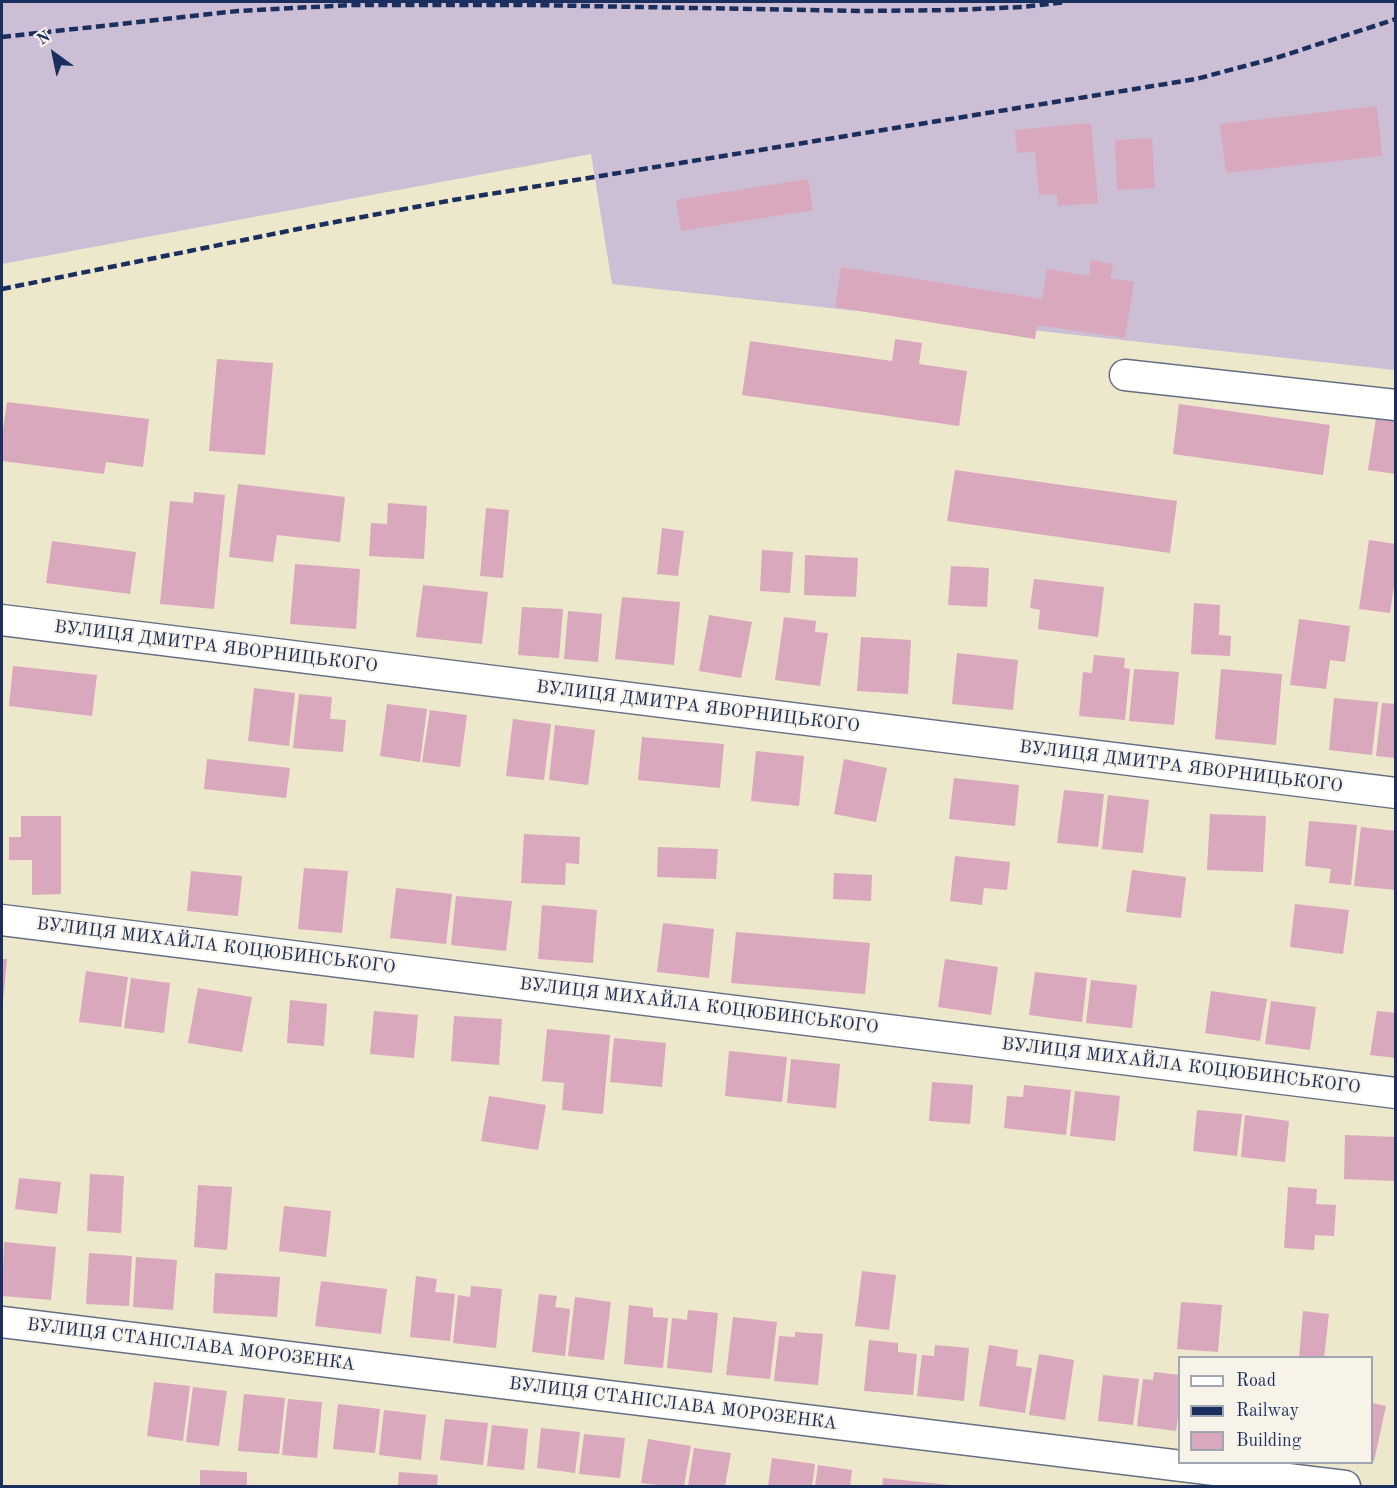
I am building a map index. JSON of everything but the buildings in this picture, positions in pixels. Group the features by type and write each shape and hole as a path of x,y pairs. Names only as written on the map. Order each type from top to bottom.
{"street":[{"path":"1125,375 1395,405"},
{"name":"ВУЛИЦЯ ДМИТРА ЯВОРНИЦЬКОГО","path":"2,620 1395,794"},
{"name":"ВУЛИЦЯ МИХАЙЛА КОЦЮБИНСЬКОГО","path":"2,920 1395,1093"},
{"name":"ВУЛИЦЯ СТАНІСЛАВА МОРОЗЕНКА","path":"2,1322 1345,1486"}],"shaded area":[{"path":"2,2 1395,2 1395,370 612,284 591,154 2,264"}],"railway":[{"path":"2,37 238,11 351,5 529,5 862,11 955,10 1022,7 1066,2"},
{"path":"2,289 453,200 1196,79 1279,57 1396,19"}]}
